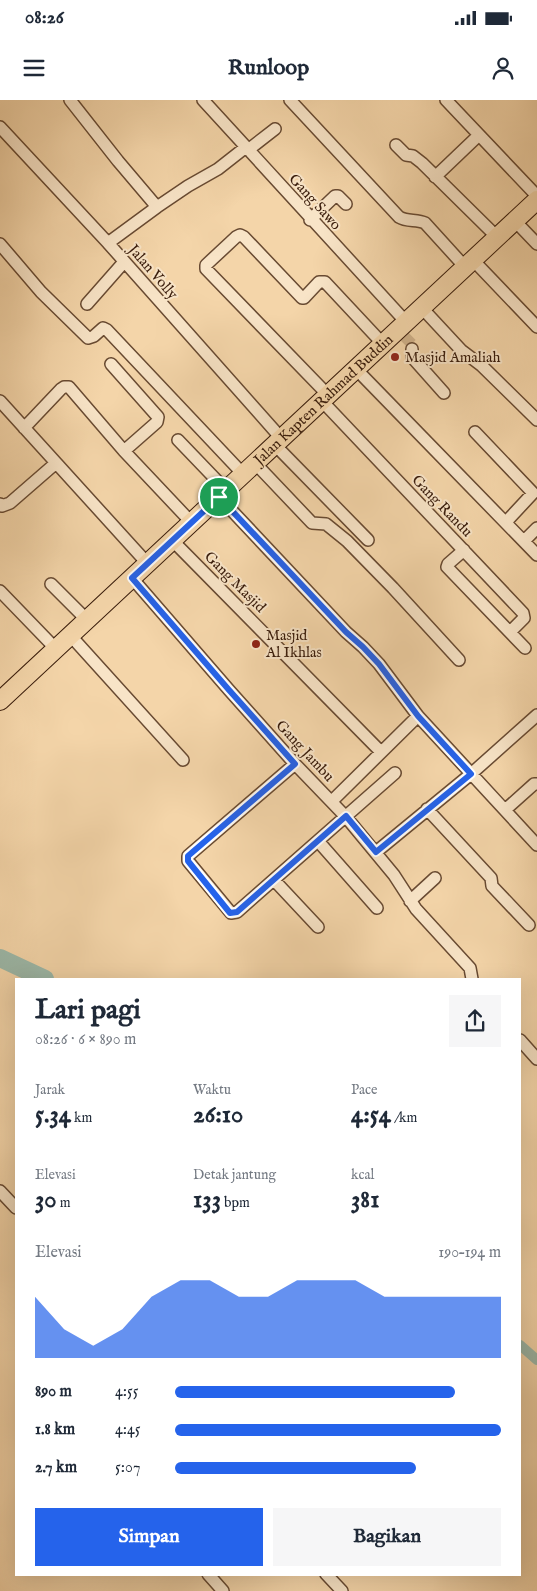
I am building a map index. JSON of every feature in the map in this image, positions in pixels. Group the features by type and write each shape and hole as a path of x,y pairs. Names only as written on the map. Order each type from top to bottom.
{"main road":[{"name":"Jalan Kapten Rahmad Buddin","path":"0,701 383,344 403,329 422,308 537,200"}],"street":[{"path":"70,100 157,207"},
{"name":"Gang Sawo","path":"203,100 310,220 403,329"},
{"path":"290,100 399,217 405,220 419,220 425,223 537,327"},
{"path":"446,100 537,196"},
{"name":"Jalan Volly","path":"1,129 108,243 278,441 368,540"},
{"path":"108,243 157,207 218,169 275,129"},
{"path":"435,177 479,135"},
{"path":"396,145 406,155 417,159 496,238"},
{"path":"310,220 335,196 338,196 346,204"},
{"path":"514,221 537,244"},
{"name":"Gang Randu","path":"383,344 325,282 319,282 302,298 242,236 236,237 206,267 523,613 524,618 510,632"},
{"path":"0,244 40,292 88,338 94,336 103,328 107,330 249,469 312,523 326,524 347,541 394,588 459,660"},
{"path":"87,304 124,262"},
{"path":"422,308 461,350 482,366 537,420"},
{"path":"412,350 412,357 444,393"},
{"path":"111,364 158,417 157,422 124,451"},
{"path":"356,369 537,555"},
{"path":"23,427 61,389 68,387 124,451 191,522"},
{"path":"0,401 147,563"},
{"path":"476,432 534,493 506,522"},
{"path":"178,440 222,493 346,632 379,664 418,716 537,845"},
{"path":"0,504 2,506 10,503 56,464"},
{"path":"524,541 537,528"},
{"name":"Gang Masjid","path":"172,540 381,752"},
{"path":"464,550 447,567 525,648"},
{"name":"Gang Jambu","path":"132,578 295,764 346,816 394,875 410,901 470,968 472,978"},
{"path":"51,584 87,620"},
{"path":"0,591 56,648"},
{"path":"70,635 183,760"},
{"path":"376,852 471,774 537,715"},
{"path":"332,800 418,716"},
{"path":"295,764 188,856 188,861 230,913 237,912 395,772"},
{"path":"505,810 529,788 537,784"},
{"path":"427,810 491,878 492,886 503,899 529,924"},
{"path":"318,841 377,908"},
{"path":"410,901 434,878"},
{"path":"274,880 318,927"},
{"path":"521,1041 537,1059"},
{"path":"0,1191 15,1207"},
{"path":"210,1576 223,1591"},
{"path":"328,1576 342,1591"}],"waterway":[{"path":"0,958 43,978"},
{"path":"521,1346 537,1360"}],"tunnel":[{"path":"404,336 413,345 412,349"}],"place":[{"name":"Masjid Amaliah","path":"395,357"},
{"name":"Masjid Al Ikhlas","path":"256,644"}],"route":[{"path":"219,497 346,632 379,664 418,716 471,774 376,852 346,816 234,914 230,913 188,861 188,856 295,764 132,578 219,497"}]}
